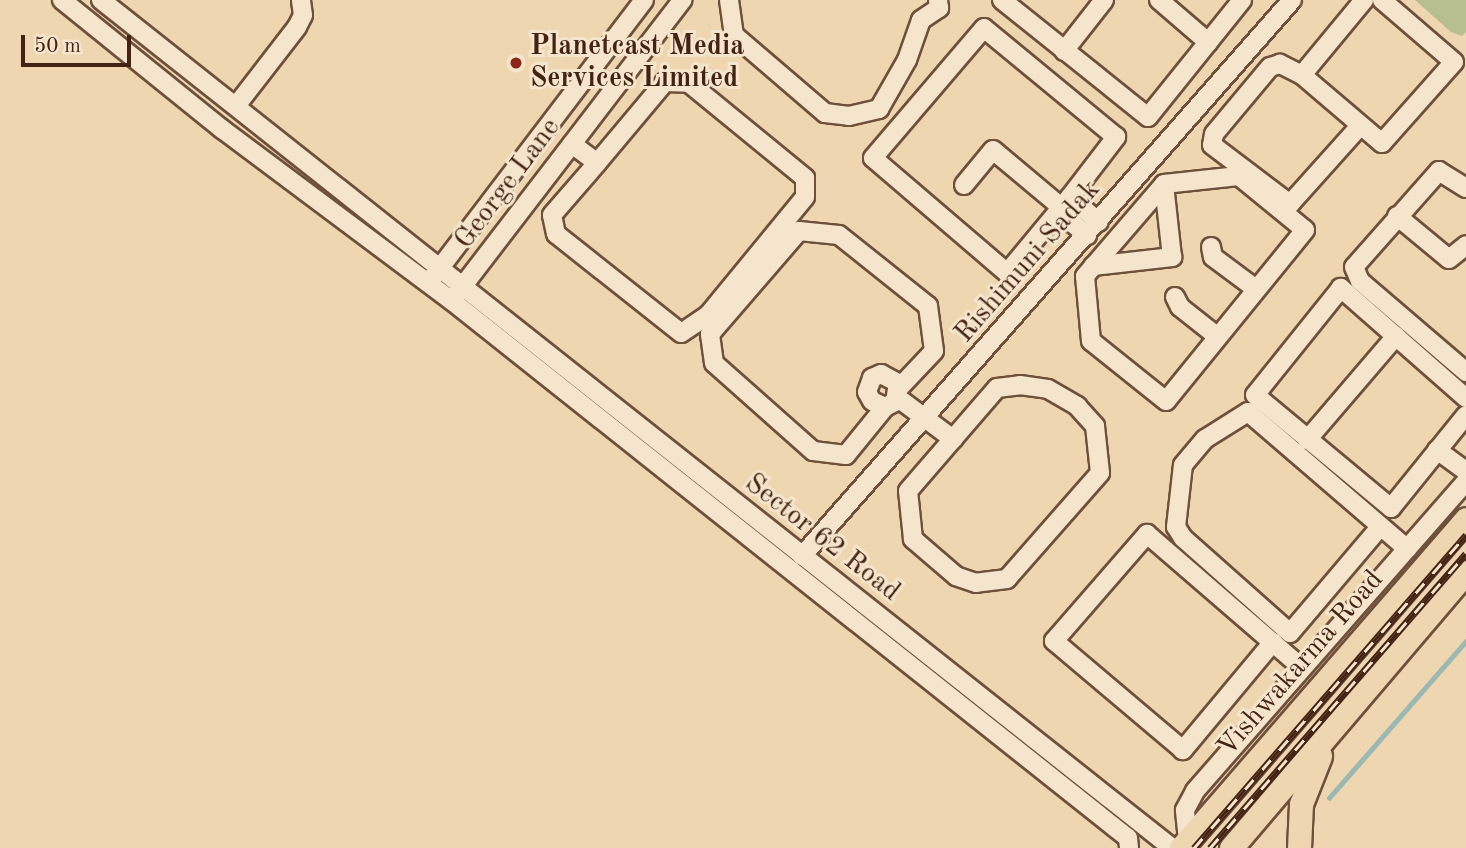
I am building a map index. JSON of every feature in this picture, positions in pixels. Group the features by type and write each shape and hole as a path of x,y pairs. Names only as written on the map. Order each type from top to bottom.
{"main road":[{"name":"Vishwakarma Road","path":"1180,845 1466,519"},
{"path":"1231,848 1326,740 1466,572"},
{"path":"1299,848 1301,804 1326,740"}],"street":[{"path":"62,0 222,129 434,276"},
{"path":"101,0 236,106 434,276"},
{"path":"236,106 297,27 303,15 301,0"},
{"name":"George Lane","path":"434,276 644,0"},
{"name":"George Lane","path":"457,294 682,0"},
{"path":"729,0 734,35 825,113 849,116 879,109 907,60 921,20 939,8 938,0"},
{"path":"1002,0 1148,117 1242,0"},
{"path":"1064,51 1104,0"},
{"path":"1159,0 1208,42"},
{"name":"Rishimuni Sadak","path":"802,556 1292,0"},
{"path":"1302,75 1364,0"},
{"path":"1360,126 1290,204 1212,145 1214,134 1270,67 1280,64 1302,75 1382,142 1454,62 1382,0"},
{"path":"984,28 1116,137 1063,205 1007,273 873,158 984,28"},
{"path":"666,82 689,83 805,178 805,197 708,315 681,333 556,234 552,215 597,163 666,82"},
{"path":"572,144 597,163"},
{"path":"964,185 993,150 1063,205 1098,222 1128,226"},
{"path":"1466,188 1439,171 1357,261 1356,274 1466,372"},
{"path":"1239,176 1305,230 1166,401 1091,341 1085,276 1128,226 1164,184 1239,176"},
{"path":"1093,266 1172,257 1164,184"},
{"path":"1397,216 1449,259 1466,245"},
{"path":"799,231 839,235 929,306 934,351 894,397 846,455 813,452 714,363 710,334 799,231"},
{"path":"1211,247 1213,257 1256,289"},
{"name":"Sector 62 Road","path":"434,276 802,556 948,672 1180,845"},
{"path":"1466,398 1341,288 1255,395 1391,508 1466,415"},
{"name":"Sector 62 Road","path":"457,294 1128,843"},
{"path":"1175,297 1180,307 1217,337"},
{"path":"1307,440 1396,336"},
{"path":"1020,384 1048,389 1077,406 1095,426 1100,472 1007,579 976,583 956,576 932,559 914,539 907,514 908,491 953,439 997,388 1020,384"},
{"path":"894,397 953,439"},
{"path":"1380,527 1290,633 1183,538 1176,527 1183,465 1205,439 1248,412 1406,549"},
{"path":"1437,450 1466,471"},
{"path":"1180,845 1185,810 1195,791 1466,481"},
{"path":"1273,642 1183,750 1054,641 1147,534 1273,642 1302,668"},
{"path":"937,687 948,672"}],"green space":[{"path":"1415,0 1466,0 1466,32 1462,36 1451,32"}],"waterway":[{"path":"1329,798 1466,641"}],"railway":[{"path":"1194,848 1466,535"},
{"path":"1210,848 1466,554"}],"place":[{"name":"Planetcast Media Services Limited","path":"516,63"}]}
